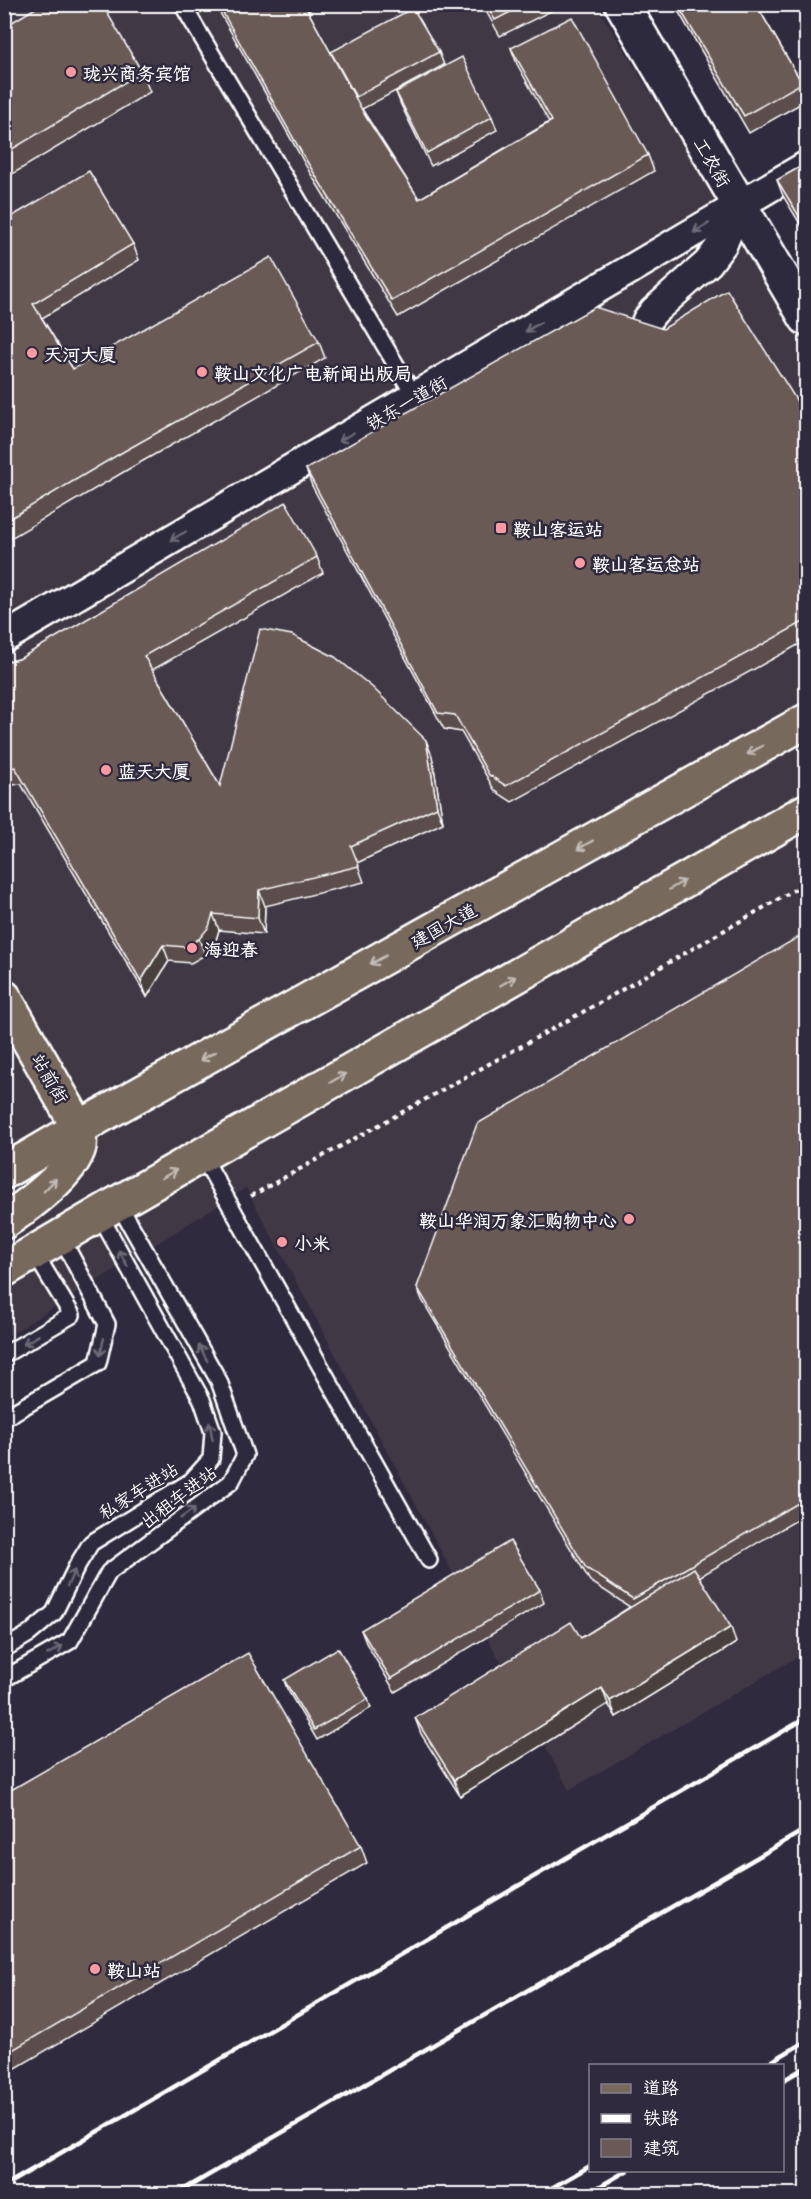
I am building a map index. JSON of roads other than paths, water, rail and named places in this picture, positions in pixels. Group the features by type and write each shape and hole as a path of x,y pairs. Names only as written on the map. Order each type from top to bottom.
{"main road":[{"name":"建国大道","path":"4,1172 807,721"},
{"path":"4,1270 807,812"},
{"name":"站前街","path":"4,997 79,1128"},
{"path":"4,1222 37,1199 69,1166 79,1147 79,1128"}],"street":[{"name":"工农街","path":"622,4 745,202 807,290"},
{"name":"工农街","path":"636,4 807,318"},
{"name":"铁东一道街","path":"4,638 807,166"},
{"path":"641,336 647,320 654,311 708,263 723,243 745,202"}],"lane":[{"path":"182,4 415,397"},
{"path":"202,1155 429,1560"},
{"name":"私家车进站","path":"4,1649 29,1634 54,1613 91,1543 191,1481 211,1459 213,1432 202,1400 109,1209"},
{"name":"出租车进站","path":"4,1679 70,1641 109,1572 231,1482 245,1455 219,1381 109,1209"},
{"path":"4,1355 72,1315 47,1245"},
{"path":"4,1418 98,1363 107,1323 47,1245"}],"railway":[{"path":"4,2186 806,1718"},
{"path":"176,2194 806,1829"},
{"path":"767,2064 806,2041"},
{"path":"784,2080 806,2067"},
{"path":"541,2194 589,2167"},
{"path":"587,2194 625,2172"}],"place":[{"name":"珑兴商务宾馆","path":"71,72"},
{"name":"天河大厦","path":"32,353"},
{"name":"鞍山文化广电新闻出版局","path":"202,372"},
{"name":"鞍山客运站","path":"501,528"},
{"name":"鞍山客运总站","path":"580,563"},
{"name":"蓝天大厦","path":"106,770"},
{"name":"海迎春","path":"192,948"},
{"name":"鞍山华润万象汇购物中心","path":"629,1219"},
{"name":"小米","path":"282,1242"},
{"name":"鞍山站","path":"95,1969"}]}
